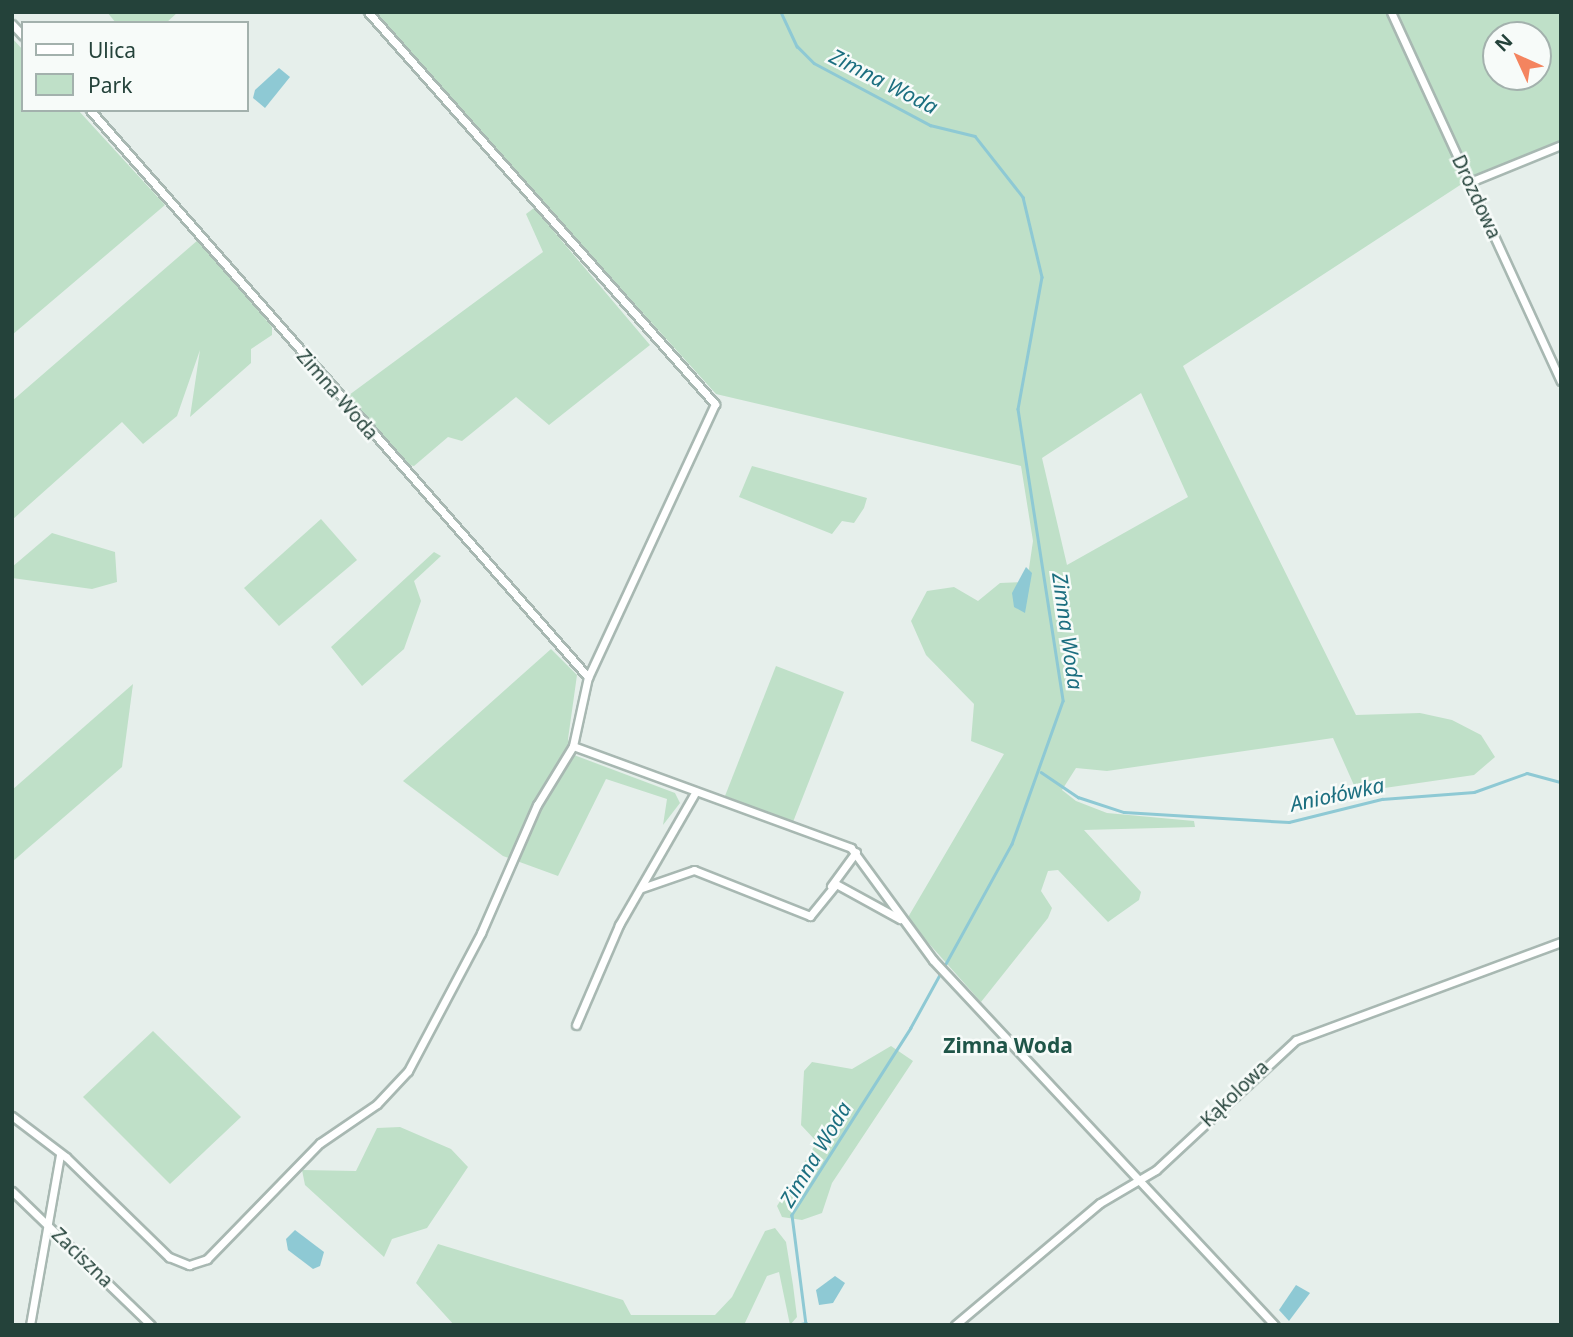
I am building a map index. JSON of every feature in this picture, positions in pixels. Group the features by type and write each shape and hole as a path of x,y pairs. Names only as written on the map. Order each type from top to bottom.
{"street":[{"path":"12,1116 60,1154 178,1264 198,1263 218,1250 312,1151 377,1104 408,1071 481,933 537,805 573,746 588,677 715,404 368,12"},
{"name":"Drozdowa","path":"1391,12 1561,381"},
{"name":"Zimna Woda","path":"92,112 588,677"},
{"path":"1470,182 1561,145"},
{"path":"573,746 695,793 828,836 856,852 904,923 933,960 1274,1325"},
{"path":"576,1025 642,888 695,793"},
{"path":"642,888 694,870 810,916 856,852"},
{"path":"830,887 841,885 904,923"},
{"name":"Kąkolowa","path":"955,1325 1067,1229 1139,1181 1305,1035 1561,942"},
{"path":"30,1325 60,1154"},
{"name":"Zaciszna","path":"12,1191 151,1325"}],"green space":[{"path":"107,12 178,12 168,21 114,21"},
{"path":"371,12 1561,12 1561,140 1474,176 1183,366 1356,715 1420,713 1452,720 1481,735 1495,757 1474,775 1357,792 1333,738 1107,771 1076,768 1062,790 1076,801 1107,813 1194,821 1195,827 1084,830 1141,892 1139,900 1108,922 1058,870 1048,871 1041,891 1052,908 1048,918 981,1002 907,919 1004,754 971,741 974,704 926,655 911,621 927,591 954,587 978,601 1000,583 1027,582 1033,541 1021,466 716,394","holes":["1141,393 1188,497 1067,565 1042,458"]},
{"path":"12,38 21,48 21,112 80,112 165,205 12,335"},
{"path":"534,208 650,345 549,425 516,397 462,441 448,437 414,466 404,464 345,398 543,252 526,214"},
{"path":"198,240 272,327 272,335 251,349 251,363 190,417 200,350 177,416 143,444 122,422 12,520 12,401"},
{"path":"752,466 867,498 864,508 854,523 842,521 832,534 739,497"},
{"path":"321,519 357,560 279,626 244,588"},
{"path":"52,533 115,552 117,582 92,589 12,578 12,567"},
{"path":"434,552 441,556 414,581 421,601 404,649 362,686 331,647"},
{"path":"551,649 577,675 568,739 574,755 675,793 680,803 663,825 667,799 606,779 558,876 503,856 403,781"},
{"path":"776,666 844,692 793,822 725,796"},
{"path":"133,684 122,767 12,862 12,790"},
{"path":"153,1031 241,1117 170,1184 83,1097"},
{"path":"891,1046 913,1061 832,1183 822,1213 802,1220 782,1217 777,1206 817,1142 801,1125 804,1071 812,1062 852,1069"},
{"path":"400,1127 451,1149 468,1167 427,1228 392,1239 384,1257 305,1185 302,1170 356,1171 377,1128"},
{"path":"775,1228 786,1242 793,1285 797,1317 790,1325 779,1272 767,1276 744,1325 454,1325 416,1283 438,1244 623,1300 631,1315 715,1315 732,1297 765,1231"}],"water":[{"path":"279,68 290,77 265,108 253,98 255,90"},
{"path":"1026,567 1032,573 1025,613 1014,607 1012,593"},
{"path":"295,1230 324,1252 320,1266 313,1269 288,1250 286,1239"},
{"path":"835,1276 845,1283 833,1303 819,1305 816,1290"},
{"path":"1296,1285 1310,1293 1289,1321 1279,1310"}],"waterway":[{"name":"Zimna Woda","path":"781,12 797,46 814,63 930,125 975,136 1023,197 1042,277 1018,409 1063,701 1012,844 911,1028 792,1215 806,1325"},
{"name":"Aniołówka","path":"1041,772 1078,797 1124,812 1289,822 1382,799 1474,792 1527,773 1561,782"},
{"path":"795,1325 806,1323"}],"district":[{"name":"Zimna Woda","path":"1008,1045"}]}
